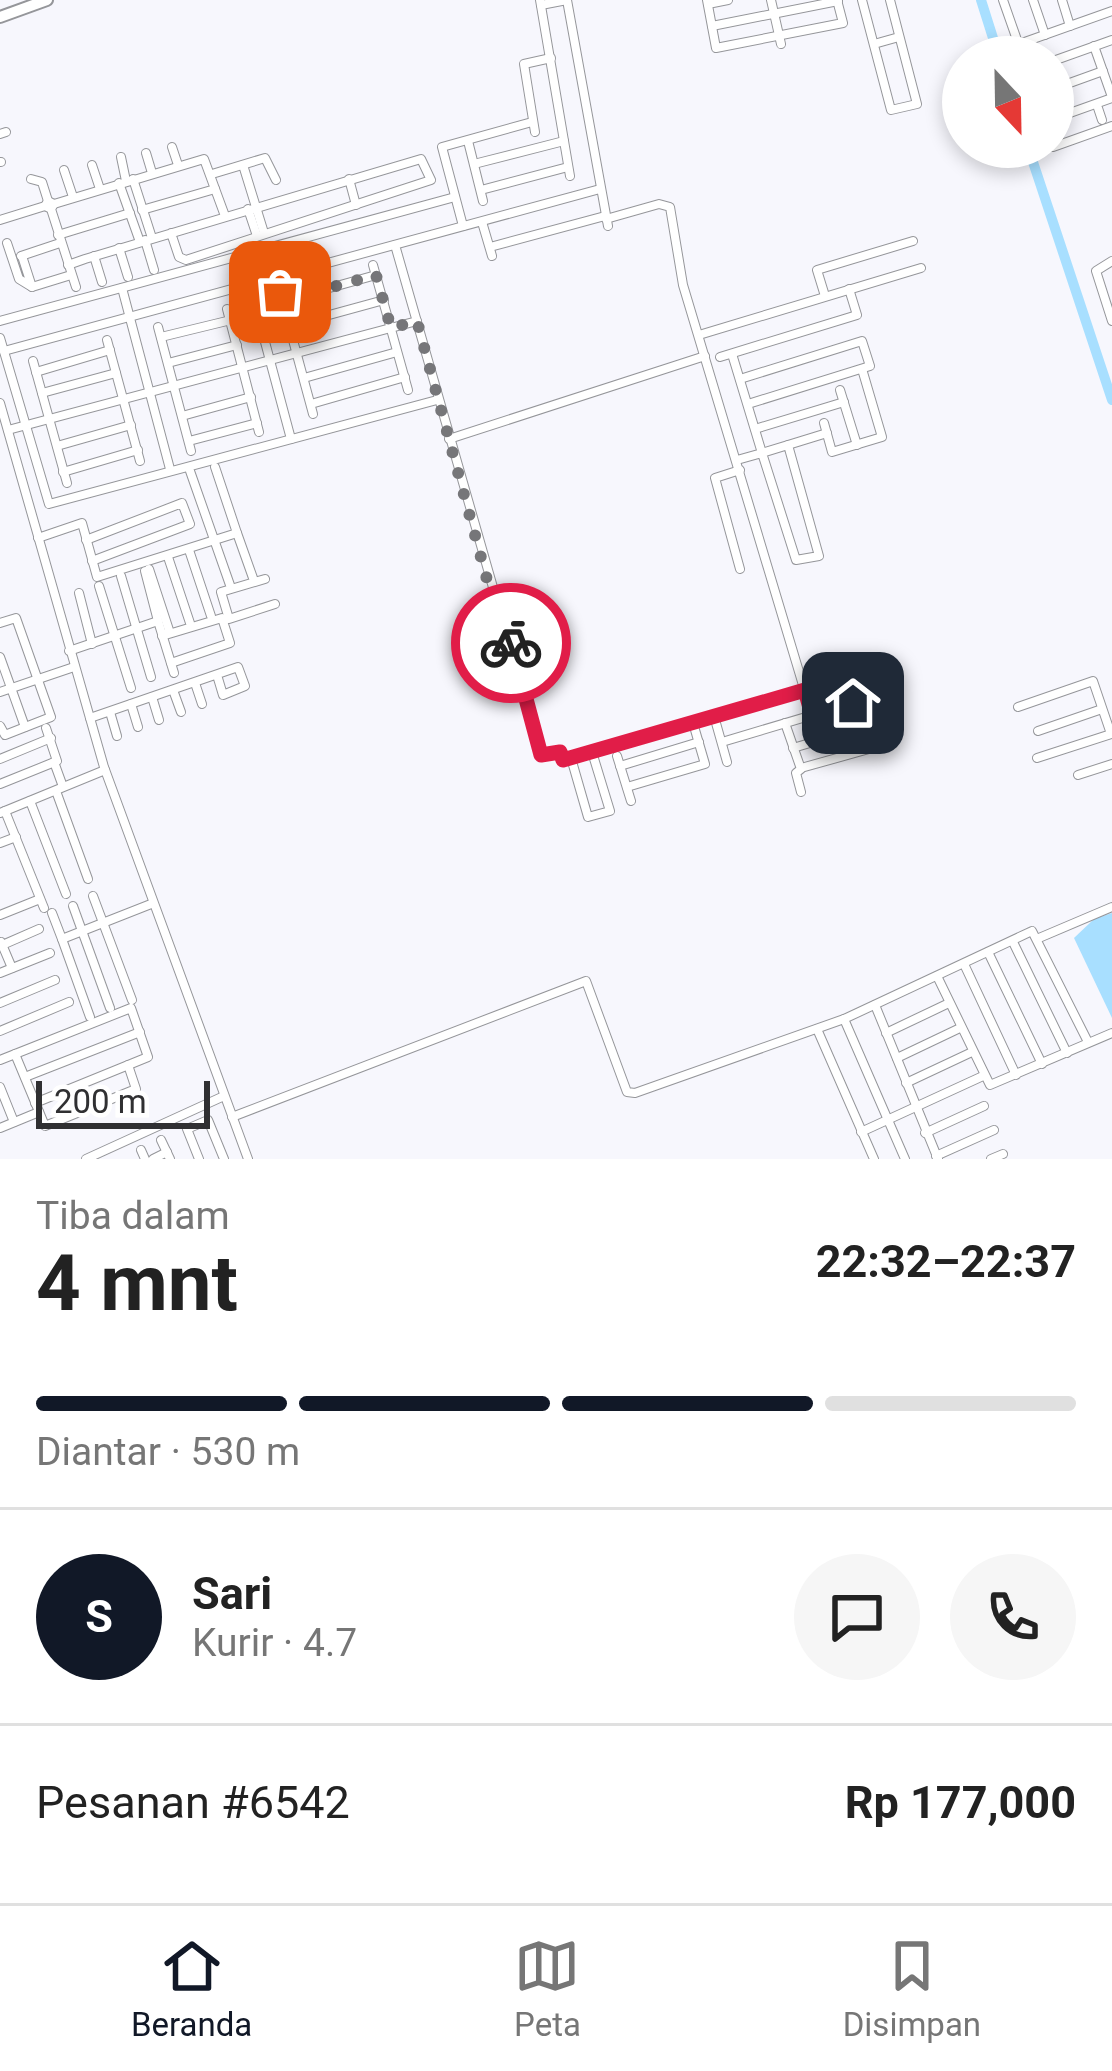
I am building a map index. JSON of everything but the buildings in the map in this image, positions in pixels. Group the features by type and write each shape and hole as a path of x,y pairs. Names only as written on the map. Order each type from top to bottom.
{"street":[{"path":"0,17 47,0"},
{"path":"468,141 482,196 569,172 541,2 567,0 606,220"},
{"path":"712,26 837,1 843,23 780,40 716,48 707,2 728,0"},
{"path":"771,0 780,40"},
{"path":"862,0 891,110 917,104 890,0"},
{"path":"1003,0 1016,36"},
{"path":"1033,0 1045,35"},
{"path":"1061,0 1070,26"},
{"path":"1042,36 1112,11"},
{"path":"874,44 899,37"},
{"path":"1074,53 1112,40"},
{"path":"1074,112 1112,97 1094,46"},
{"path":"463,226 441,144 534,127 524,64 550,58"},
{"path":"1074,81 1103,71"},
{"path":"1097,105 1102,120"},
{"path":"1074,142 1112,126"},
{"path":"474,164 564,141"},
{"path":"172,148 178,165"},
{"path":"146,153 152,173"},
{"path":"121,157 130,213 146,240"},
{"path":"0,220 204,159 225,216"},
{"path":"212,174 268,159 277,179"},
{"path":"7,243 32,287 94,256 171,232 349,179 421,159 430,176 426,184 186,260 179,257 171,232"},
{"path":"243,164 261,235"},
{"path":"92,165 100,189"},
{"path":"64,170 73,198"},
{"path":"32,179 40,180 76,286"},
{"path":"349,179 356,205"},
{"path":"126,181 142,210 154,270"},
{"path":"142,210 215,189"},
{"path":"4,351 599,190"},
{"path":"0,321 455,196"},
{"path":"482,222 491,252 668,205 698,335 812,715"},
{"path":"17,257 130,213"},
{"path":"825,296 817,270 913,241"},
{"path":"395,245 502,635 508,635 541,755 560,752 563,760 805,690"},
{"path":"119,248 128,277"},
{"path":"94,256 103,282"},
{"path":"242,256 291,439"},
{"path":"1111,314 1096,268 1112,261"},
{"path":"698,335 920,268"},
{"path":"405,377 312,409 282,297 375,270 384,300 391,328 405,377 408,390"},
{"path":"122,288 170,469"},
{"path":"720,357 857,314 849,289"},
{"path":"289,326 384,300"},
{"path":"229,314 238,345 258,427 190,446 160,332 229,314"},
{"path":"8,430 417,321"},
{"path":"0,338 49,504 437,400"},
{"path":"740,379 862,341 870,366 748,404"},
{"path":"63,472 139,456 109,345 34,366 43,393 56,446 63,472 67,483"},
{"path":"168,363 238,345"},
{"path":"304,378 398,352"},
{"path":"732,354 801,562 820,553 788,445"},
{"path":"449,439 705,356"},
{"path":"740,569 716,478 825,428 832,452 882,437 862,369"},
{"path":"43,393 116,373"},
{"path":"840,390 857,445"},
{"path":"182,416 250,397"},
{"path":"755,429 844,401"},
{"path":"0,403 90,718 95,772 142,907 248,1159"},
{"path":"56,446 130,425"},
{"path":"215,467 253,578"},
{"path":"190,471 230,585"},
{"path":"86,540 182,503 190,524 92,561"},
{"path":"38,538 82,524 97,577 146,567 237,533"},
{"path":"146,567 172,668 230,644 189,549"},
{"path":"168,557 190,623"},
{"path":"146,567 158,621 166,633"},
{"path":"121,576 152,677"},
{"path":"221,618 221,592 265,579"},
{"path":"99,586 131,688"},
{"path":"79,593 92,644"},
{"path":"166,633 275,604"},
{"path":"0,622 16,618 51,717 4,735 0,726"},
{"path":"69,651 158,621"},
{"path":"0,657 25,727"},
{"path":"0,692 74,667"},
{"path":"90,718 217,675"},
{"path":"1018,707 1093,681 1112,736 1037,758"},
{"path":"195,682 202,704"},
{"path":"173,690 181,712"},
{"path":"152,697 159,720"},
{"path":"722,742 853,703"},
{"path":"131,704 138,727"},
{"path":"1038,731 1102,709"},
{"path":"110,712 117,736"},
{"path":"714,716 727,762"},
{"path":"627,788 705,764 693,722"},
{"path":"785,723 800,769"},
{"path":"794,748 864,727"},
{"path":"46,728 88,880"},
{"path":"0,760 50,739"},
{"path":"631,801 619,761 699,742"},
{"path":"801,792 796,773 800,769 869,749"},
{"path":"571,758 588,818 610,811 592,752"},
{"path":"0,784 54,762"},
{"path":"1078,776 1112,764"},
{"path":"2,811 95,772"},
{"path":"2,811 59,787"},
{"path":"30,801 66,894"},
{"path":"2,811 62,938 90,1016"},
{"path":"0,843 16,837"},
{"path":"93,896 132,1000"},
{"path":"73,906 110,1008"},
{"path":"0,915 46,907"},
{"path":"62,938 142,907"},
{"path":"1039,938 1112,907"},
{"path":"12,968 1,944 39,929"},
{"path":"232,1117 586,981 630,1093 844,1019 1032,931 1088,1042"},
{"path":"1013,942 1067,1053"},
{"path":"988,952 1042,1064"},
{"path":"0,973 50,953"},
{"path":"964,964 1016,1075"},
{"path":"937,976 983,1076 993,1085 1112,1033"},
{"path":"0,1003 55,980"},
{"path":"0,1034 69,1002"},
{"path":"886,1033 949,1003"},
{"path":"875,1004 937,1158 994,1130"},
{"path":"0,1060 127,1009 149,1055 0,1128"},
{"path":"844,1019 905,1159"},
{"path":"896,1058 960,1028"},
{"path":"817,1029 874,1159"},
{"path":"25,1077 140,1032"},
{"path":"906,1083 972,1052"},
{"path":"15,1054 48,1125 136,1089 128,1065"},
{"path":"861,1132 983,1076"},
{"path":"0,1087 14,1122"},
{"path":"86,1159 224,1096"},
{"path":"925,1133 984,1106"},
{"path":"199,1159 187,1129 208,1120 224,1159"},
{"path":"146,1156 169,1155 161,1140"},
{"path":"991,1159 1003,1154"}],"water":[{"path":"1112,913 1112,1018 1074,938 1094,919"}],"waterway":[{"path":"981,0 992,36"},
{"path":"1035,168 1112,400"}],"way so far":[{"path":"280,292 283,301 376,275 391,328 417,321 502,635 508,635 511,643"}],"route":[{"path":"511,643 541,755 560,752 563,760 805,690 812,715 853,703"}]}
